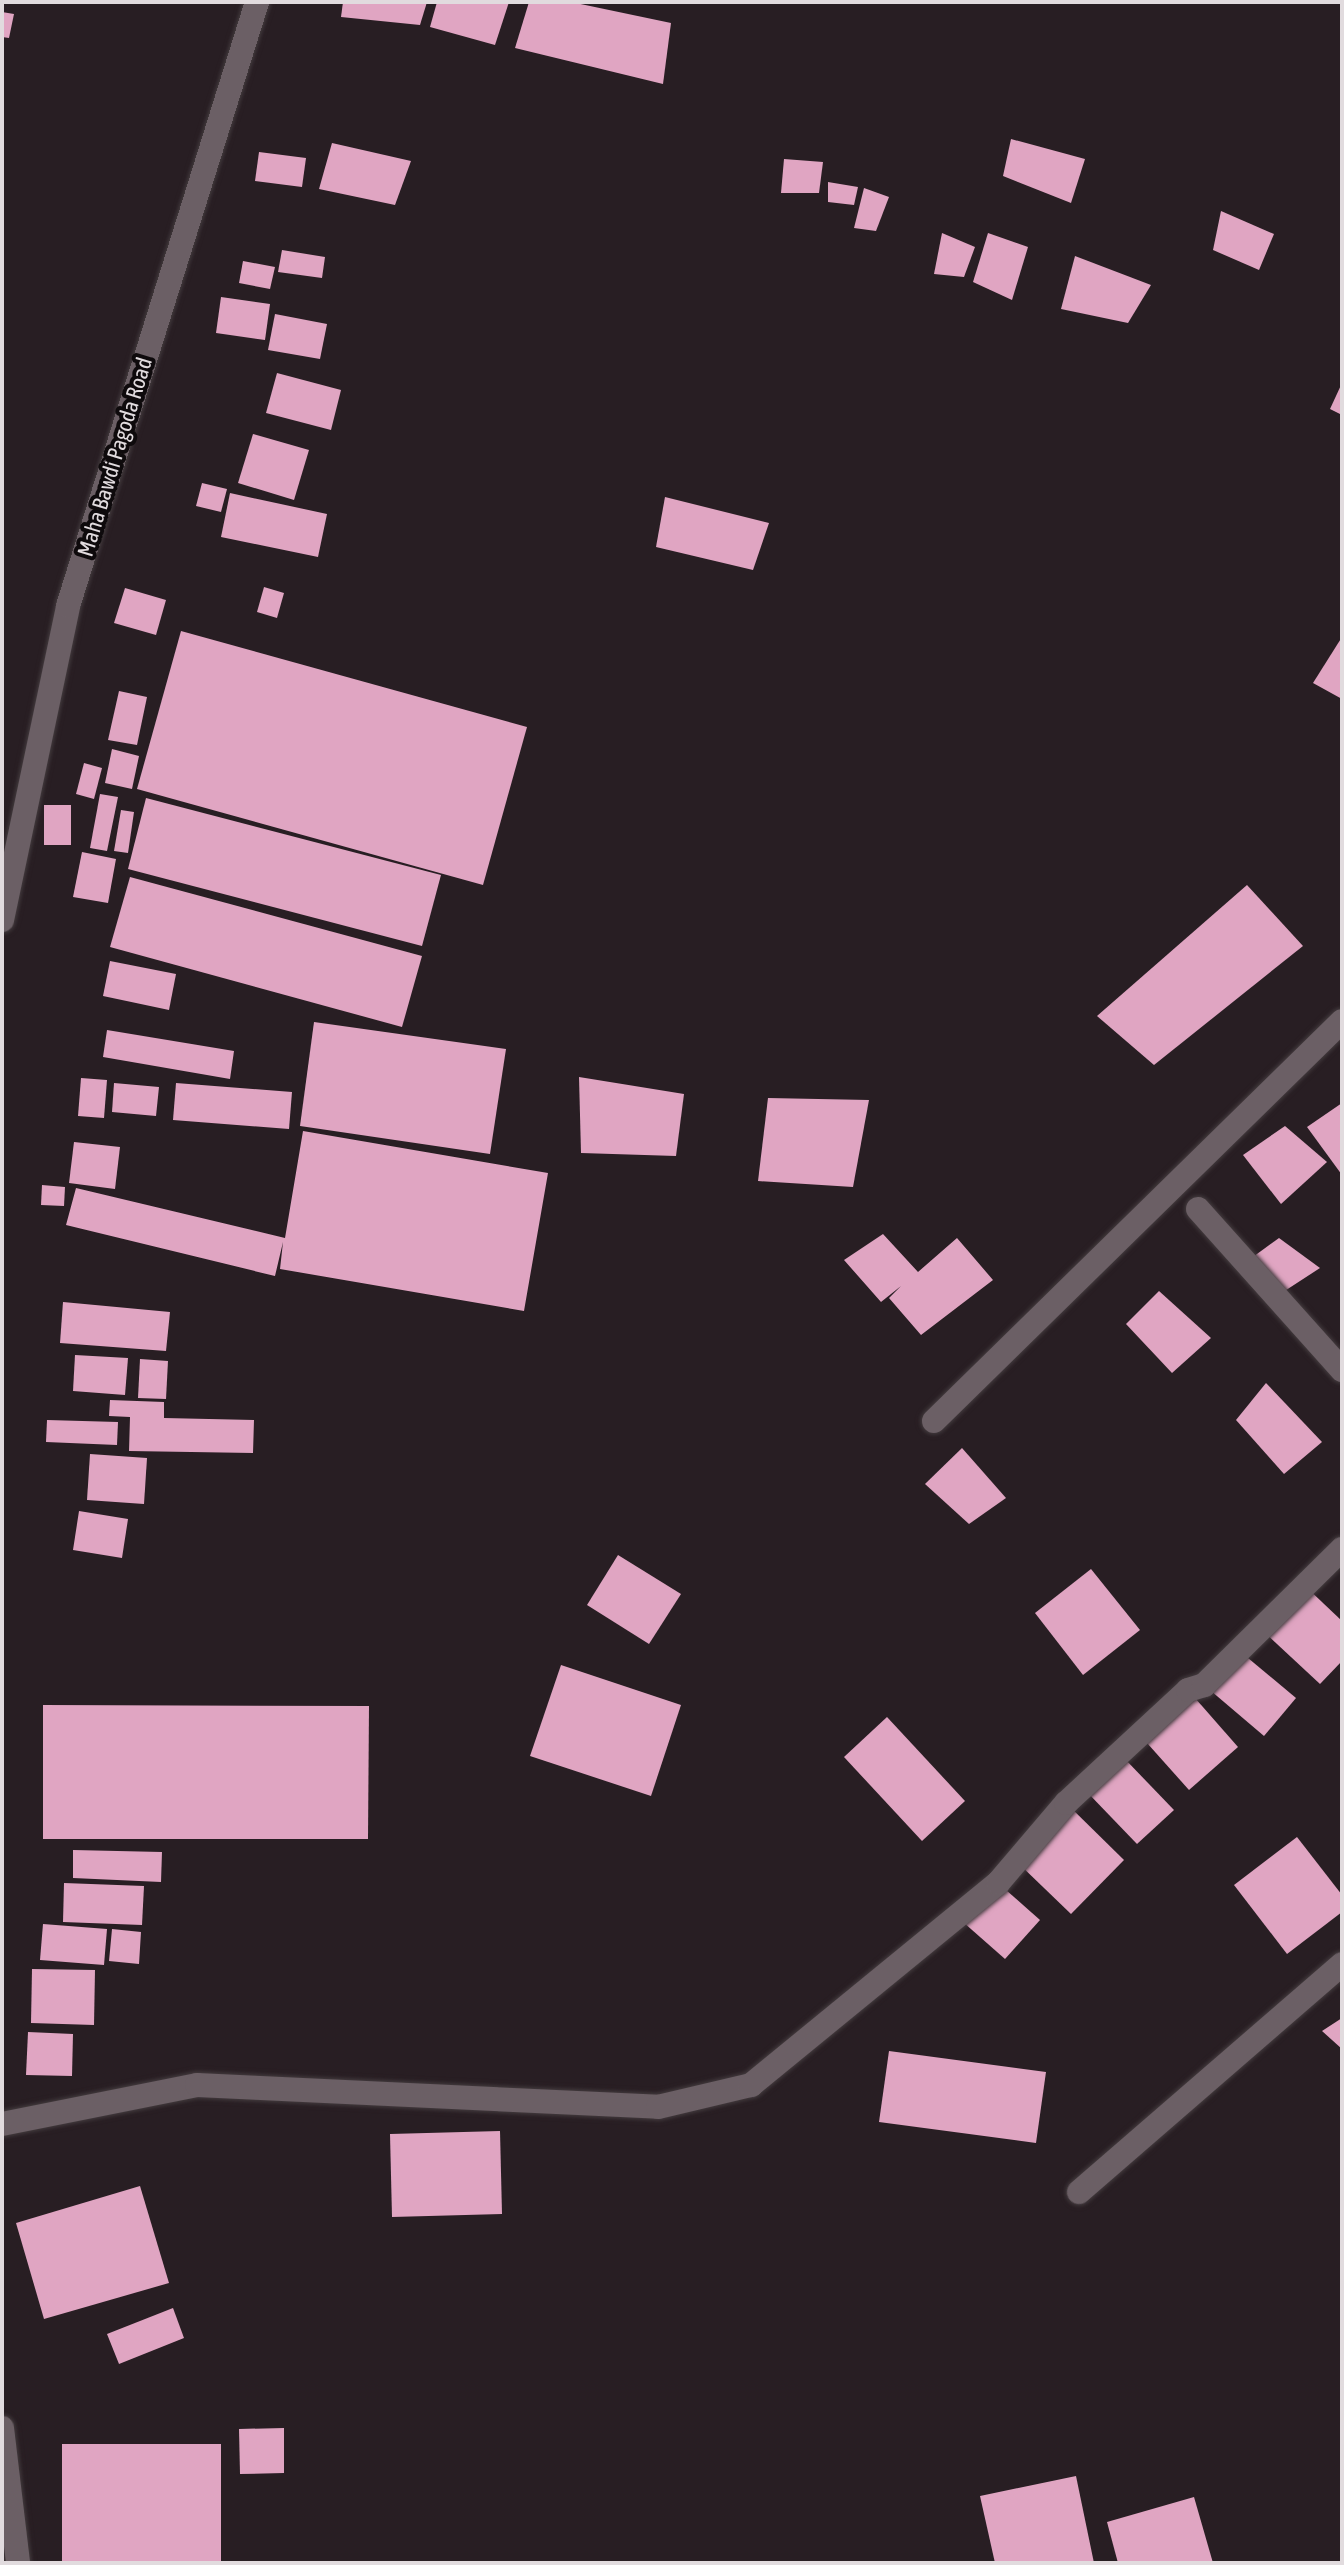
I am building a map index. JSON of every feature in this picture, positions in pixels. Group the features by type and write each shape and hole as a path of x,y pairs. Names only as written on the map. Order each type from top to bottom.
{"street":[{"name":"Maha Bawdi Pagoda Road","path":"2,920 68,606 257,2"},
{"path":"934,1421 1342,1021"},
{"path":"1198,1209 1342,1370"},
{"path":"2,2124 197,2085 658,2107 751,2085 998,1883 1066,1803 1158,1716 1204,1685 1342,1549"},
{"path":"1079,2192 1342,1964"},
{"path":"2,2428 18,2563"}],"building":[{"path":"343,2 427,2 420,25 341,17"},
{"path":"437,2 509,2 495,45 430,27"},
{"path":"529,2 571,2 671,23 663,84 515,48"},
{"path":"2,12 14,14 9,38 2,37"},
{"path":"1011,139 1085,159 1071,203 1003,176"},
{"path":"332,143 411,161 395,205 319,189"},
{"path":"259,152 306,158 302,187 255,181"},
{"path":"784,159 823,162 819,193 781,193"},
{"path":"828,182 858,187 854,205 828,202"},
{"path":"864,188 889,197 876,231 854,228"},
{"path":"1221,211 1274,234 1259,270 1213,250"},
{"path":"942,233 975,247 964,277 934,274"},
{"path":"988,233 1028,247 1012,300 973,282"},
{"path":"282,250 325,257 322,278 278,272"},
{"path":"1075,256 1151,285 1128,323 1061,309"},
{"path":"243,261 275,267 270,289 239,283"},
{"path":"221,297 270,304 265,340 216,333"},
{"path":"275,314 327,324 320,359 268,350"},
{"path":"277,373 341,390 331,430 266,413"},
{"path":"1342,383 1342,415 1330,409"},
{"path":"253,434 309,450 294,500 238,483"},
{"path":"202,483 227,489 221,512 196,506"},
{"path":"230,493 327,514 318,557 221,537"},
{"path":"665,497 769,523 753,570 656,547"},
{"path":"264,587 284,593 277,618 257,612"},
{"path":"125,588 166,600 156,635 114,623"},
{"path":"181,631 527,727 483,885 137,789"},
{"path":"1342,637 1342,699 1313,683"},
{"path":"119,691 147,697 137,745 108,740"},
{"path":"112,749 139,756 132,789 105,783"},
{"path":"84,763 102,768 94,799 76,794"},
{"path":"100,794 118,797 107,851 90,848"},
{"path":"146,798 441,875 422,946 128,869"},
{"path":"44,805 71,805 71,845 44,845"},
{"path":"121,810 134,812 128,853 114,851"},
{"path":"82,852 116,859 108,903 73,897"},
{"path":"130,877 422,956 402,1027 110,947"},
{"path":"1247,885 1303,946 1154,1065 1097,1016"},
{"path":"110,961 176,974 169,1010 103,996"},
{"path":"314,1022 506,1049 490,1154 300,1126"},
{"path":"107,1030 234,1051 230,1079 103,1057"},
{"path":"579,1077 684,1094 676,1156 581,1153"},
{"path":"81,1078 107,1080 104,1118 78,1116"},
{"path":"114,1083 159,1087 156,1116 112,1112"},
{"path":"176,1083 292,1092 289,1129 173,1120"},
{"path":"768,1098 869,1100 853,1187 758,1181"},
{"path":"1342,1103 1342,1175 1307,1127"},
{"path":"1285,1126 1327,1162 1281,1204 1243,1155"},
{"path":"303,1131 548,1173 524,1311 280,1269 283,1242 275,1276 66,1225 76,1188 285,1238"},
{"path":"74,1142 120,1147 115,1189 69,1183"},
{"path":"42,1185 65,1187 64,1206 41,1205"},
{"path":"883,1234 918,1272 957,1238 993,1280 921,1335 889,1298 901,1286 881,1302 844,1260"},
{"path":"1279,1238 1320,1268 1277,1296 1246,1262"},
{"path":"1159,1291 1211,1338 1172,1373 1126,1324"},
{"path":"63,1302 170,1312 166,1351 60,1343"},
{"path":"75,1355 128,1358 125,1395 73,1391"},
{"path":"140,1359 168,1361 166,1399 138,1398"},
{"path":"1266,1383 1322,1442 1284,1474 1236,1420"},
{"path":"110,1400 164,1402 164,1418 254,1420 253,1453 129,1451 130,1417 109,1416"},
{"path":"47,1420 118,1422 117,1445 46,1442"},
{"path":"962,1448 1006,1498 969,1524 925,1484"},
{"path":"90,1454 147,1458 144,1504 87,1500"},
{"path":"79,1511 128,1519 122,1558 73,1550"},
{"path":"618,1555 681,1594 649,1644 587,1605"},
{"path":"1091,1569 1140,1630 1083,1675 1035,1613"},
{"path":"1303,1584 1342,1621 1342,1661 1320,1684 1261,1629"},
{"path":"1236,1648 1296,1698 1264,1736 1204,1685"},
{"path":"561,1665 681,1705 651,1796 530,1756"},
{"path":"1188,1690 1238,1747 1189,1790 1139,1734"},
{"path":"43,1705 369,1706 368,1839 43,1839"},
{"path":"887,1717 965,1801 922,1841 844,1757"},
{"path":"1123,1757 1174,1810 1137,1844 1086,1791"},
{"path":"1066,1803 1124,1860 1071,1914 1013,1858"},
{"path":"1297,1837 1342,1895 1342,1912 1287,1954 1234,1885"},
{"path":"73,1850 162,1852 161,1882 73,1878"},
{"path":"64,1883 144,1886 142,1925 63,1922"},
{"path":"998,1883 1040,1920 1005,1959 963,1922"},
{"path":"43,1924 107,1929 104,1965 40,1960"},
{"path":"112,1929 141,1932 139,1964 109,1961"},
{"path":"32,1969 95,1970 94,2025 31,2023"},
{"path":"1342,2018 1342,2049 1322,2031"},
{"path":"28,2032 73,2034 72,2076 26,2075"},
{"path":"889,2051 1046,2072 1036,2143 879,2122"},
{"path":"500,2131 502,2214 392,2217 390,2134"},
{"path":"140,2186 169,2283 44,2319 16,2223"},
{"path":"173,2308 184,2338 119,2364 107,2334"},
{"path":"284,2428 284,2473 240,2474 239,2429"},
{"path":"62,2444 221,2444 221,2563 62,2563"},
{"path":"1076,2476 1094,2563 995,2563 980,2496"},
{"path":"1194,2497 1213,2563 1118,2563 1107,2522"}]}
